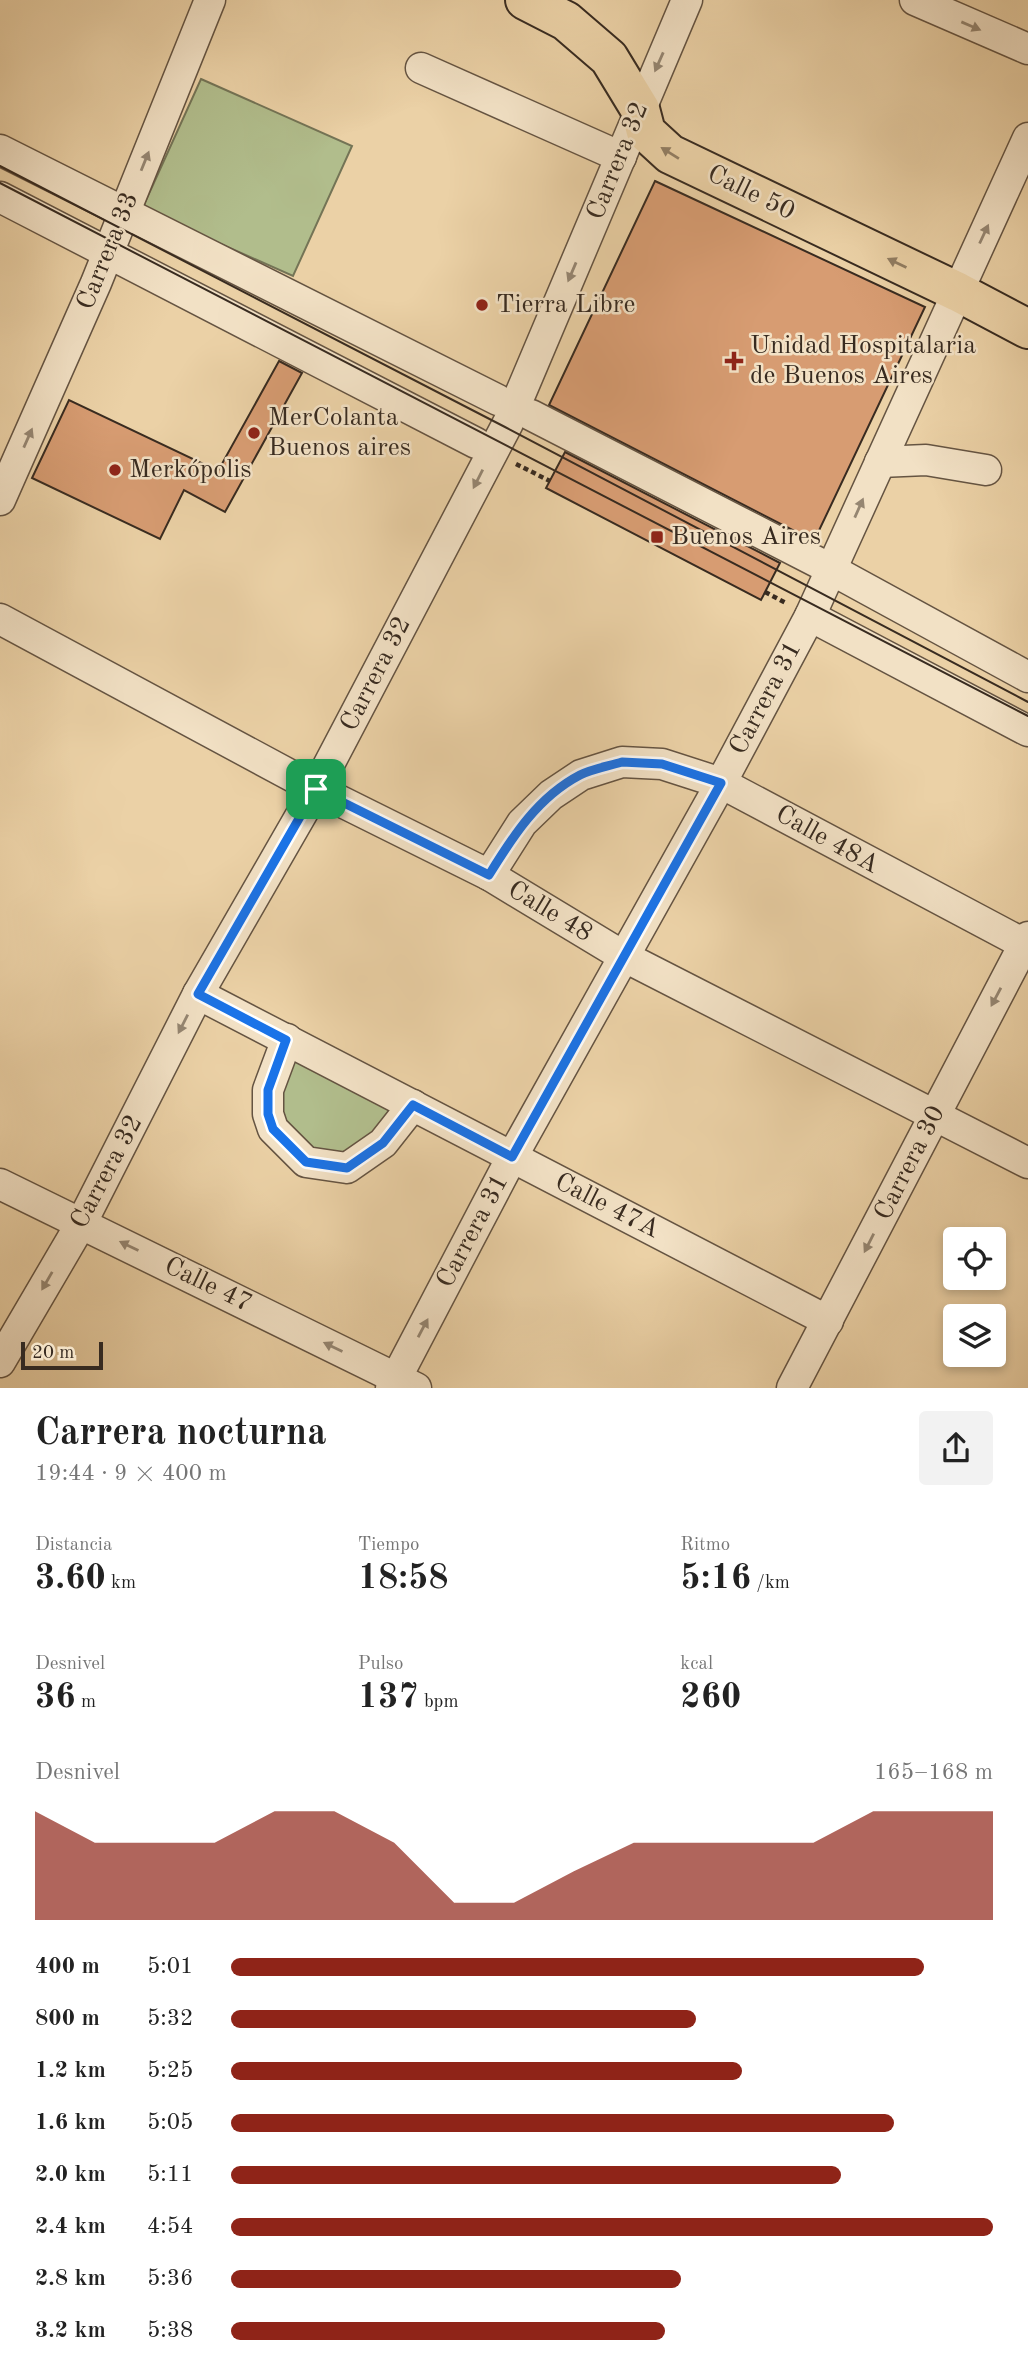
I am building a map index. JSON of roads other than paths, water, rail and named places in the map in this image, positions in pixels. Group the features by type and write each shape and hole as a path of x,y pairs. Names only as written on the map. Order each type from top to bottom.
{"main road":[{"name":"Calle 50","path":"525,0 566,21 594,43 622,76 640,109 646,132 670,154 958,292 1028,329"}],"street":[{"name":"Carrera 33","path":"0,500 108,253 210,0"},
{"name":"Carrera 32","path":"0,1362 82,1223 198,994 316,789 508,423 687,0"},
{"path":"915,0 932,10 1028,49"},
{"path":"421,68 621,157"},
{"name":"Carrera 31","path":"401,1385 512,1157 721,783 810,615 1028,138"},
{"path":"0,150 498,400"},
{"path":"0,197 476,443"},
{"path":"531,415 831,570 1028,677"},
{"path":"880,462 926,460 986,470"},
{"path":"810,615 1028,731"},
{"name":"Calle 48","path":"0,620 316,789 489,875 623,956 1028,1163"},
{"name":"Calle 48A","path":"489,875 522,823 551,795 581,775 622,762 662,764 721,783 1026,941"},
{"name":"Carrera 30","path":"792,1388 1026,941"},
{"name":"Calle 47A","path":"198,994 828,1321"},
{"path":"286,1040 268,1090 268,1114 273,1129 306,1162 347,1168 383,1143 413,1105"},
{"name":"Calle 47","path":"0,1184 401,1385"}],"tram line":[{"path":"0,166 1028,702"},
{"path":"0,183 1028,716"}],"place":[{"name":"Tierra Libre","path":"482,305"},
{"name":"Unidad Hospitalaria de Buenos Aires","path":"734,361"},
{"name":"MerColanta Buenos aires","path":"254,433"},
{"name":"Merkópolis","path":"115,470"},
{"name":"Buenos Aires","path":"657,537"}]}
